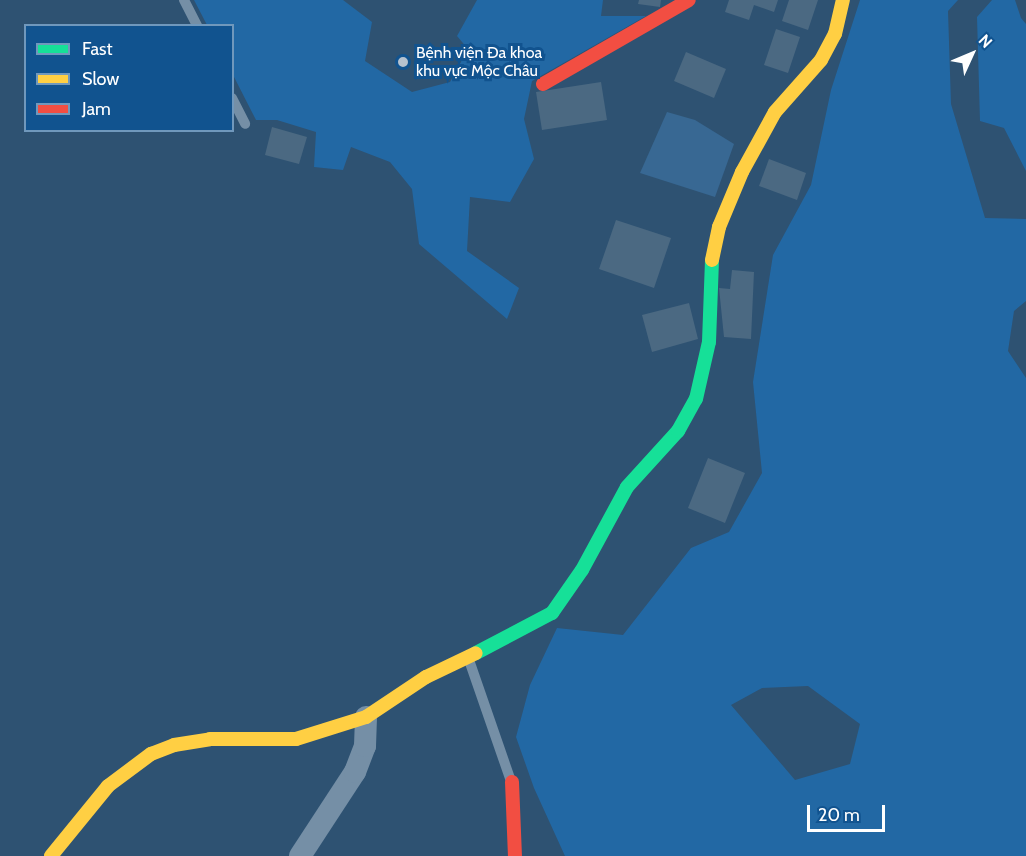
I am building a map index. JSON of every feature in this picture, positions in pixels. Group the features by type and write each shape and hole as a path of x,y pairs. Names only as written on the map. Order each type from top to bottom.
{"street":[{"path":"543,84 689,0"},
{"path":"51,856 108,786 151,754 174,745 210,739 296,739 366,717 426,677 527,628 558,605 582,570 627,487 678,431 696,399 709,342 712,253 719,227 742,172 775,112 821,60 835,34 843,0"},
{"path":"300,856 355,772 365,746 366,717"},
{"path":"512,782 515,856"}],"lane":[{"path":"184,0 196,24"},
{"path":"234,102 245,124"},
{"path":"468,656 512,782"}],"shaded area":[{"path":"194,0 343,0 372,22 365,61 412,92 450,82 468,49 457,36 477,0 603,0 601,16 646,16 532,81 524,119 534,159 510,202 470,197 467,251 519,288 507,319 419,244 412,189 390,162 351,147 343,170 314,167 316,132 277,120 256,120 234,77 234,24 206,24"},
{"path":"860,0 958,0 948,11 951,104 985,218 1026,219 1026,301 1014,311 1008,351 1026,378 1026,856 565,856 534,788 516,737 530,685 557,628 623,635 691,548 729,532 762,473 753,382 773,255 811,185 831,90","holes":["808,686 860,724 850,764 795,780 731,705 762,688"]},
{"path":"992,0 1015,0 1021,18 1026,24 1026,171 1004,128 980,121 977,17"},
{"path":"667,112 695,120 734,144 715,197 640,173"}],"building":[{"path":"639,0 661,0 660,7 638,4"},
{"path":"729,0 778,0 774,12 754,5 749,20 725,12"},
{"path":"789,0 818,0 808,30 782,21"},
{"path":"776,29 800,37 788,73 764,65"},
{"path":"686,52 726,69 714,98 674,81"},
{"path":"601,82 607,120 542,130 536,92"},
{"path":"272,127 307,137 299,164 265,155"},
{"path":"769,159 806,173 797,200 759,186"},
{"path":"616,220 671,238 654,288 599,269"},
{"path":"732,270 754,272 751,339 724,337 719,288 730,289"},
{"path":"689,303 698,339 652,352 642,315"},
{"path":"708,458 745,473 725,523 688,508"}],"traffic: fast":[{"path":"476,653 552,613 582,570 627,487 678,431 696,399 709,342 712,260"}],"traffic: slow":[{"path":"712,260 719,227 742,172 775,112 821,60 835,34 843,0"},
{"path":"51,856 108,786 151,754 174,745 210,739 296,739 366,717 426,677 476,653"}],"traffic: jam":[{"path":"543,84 689,0"},
{"path":"512,782 515,856"}],"place":[{"name":"Bệnh viện Đa khoa khu vực Mộc Châu","path":"403,62"}]}
